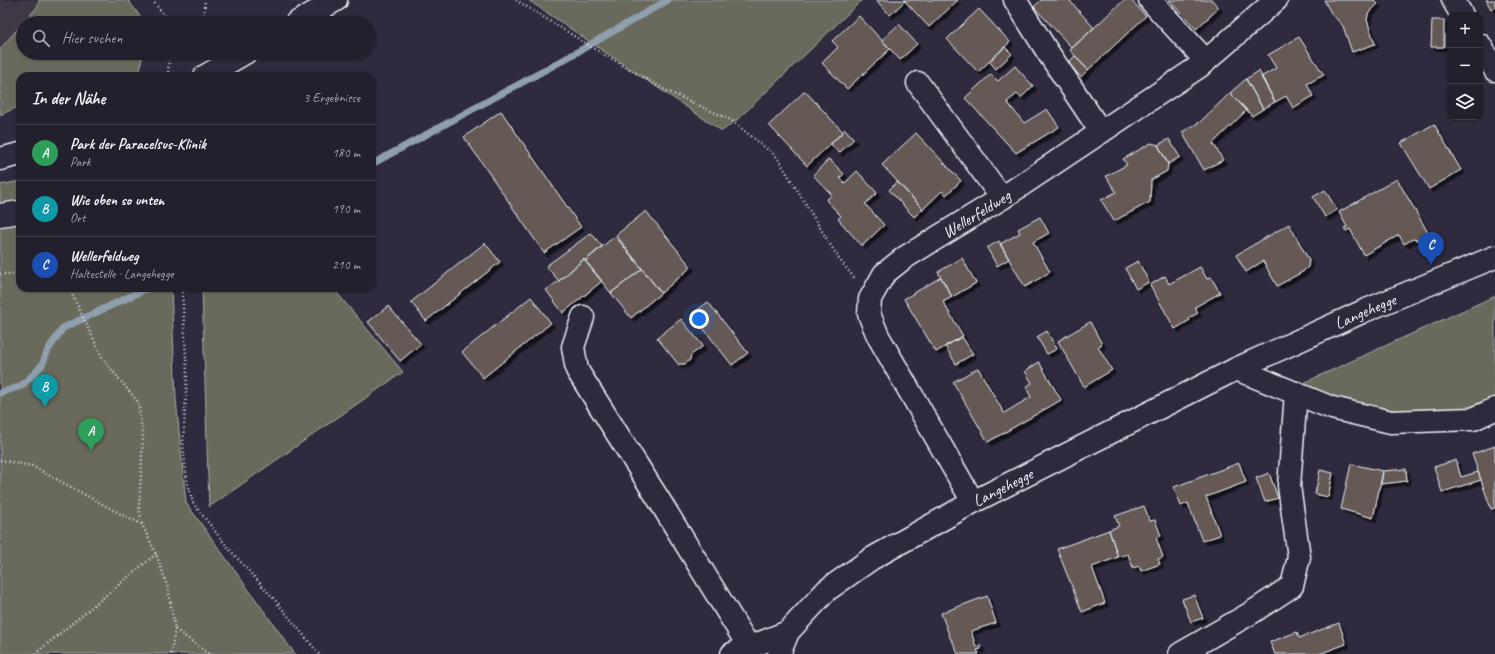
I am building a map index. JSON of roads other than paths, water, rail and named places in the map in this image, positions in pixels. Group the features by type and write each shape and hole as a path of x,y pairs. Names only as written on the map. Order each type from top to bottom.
{"street":[{"path":"308,16 336,0"},
{"path":"1015,0 1101,132"},
{"path":"1150,0 1206,61"},
{"path":"1453,0 1460,12"},
{"name":"Wellerfeldweg","path":"973,502 878,336 869,314 870,298 884,274 904,258 1002,198 1206,61 1272,1"},
{"path":"1482,48 1495,70"},
{"path":"212,72 233,60"},
{"path":"918,84 1002,198"},
{"path":"0,159 16,155"},
{"path":"0,215 16,213"},
{"name":"Langehegge","path":"779,654 788,632 827,590 865,563 973,502 1236,369 1370,308 1495,257"},
{"path":"583,317 573,347 577,370 659,500 741,651"},
{"path":"1236,369 1332,408 1391,422 1473,419 1495,409"},
{"path":"1180,654 1251,613 1292,586 1299,557 1289,486 1296,393"},
{"name":"Langehegge","path":"741,651 788,632"}],"waterway":[{"path":"376,162 558,63 668,0"},
{"path":"0,393 21,386 33,375 42,365 48,350 63,328 140,292"}],"place":[{"name":"Wellerfeldweg","path":"1431,265"},
{"name":"Wie oben so unten","path":"45,407"},
{"name":"Park der Paracelsus-Klinik","path":"91,451"}]}
